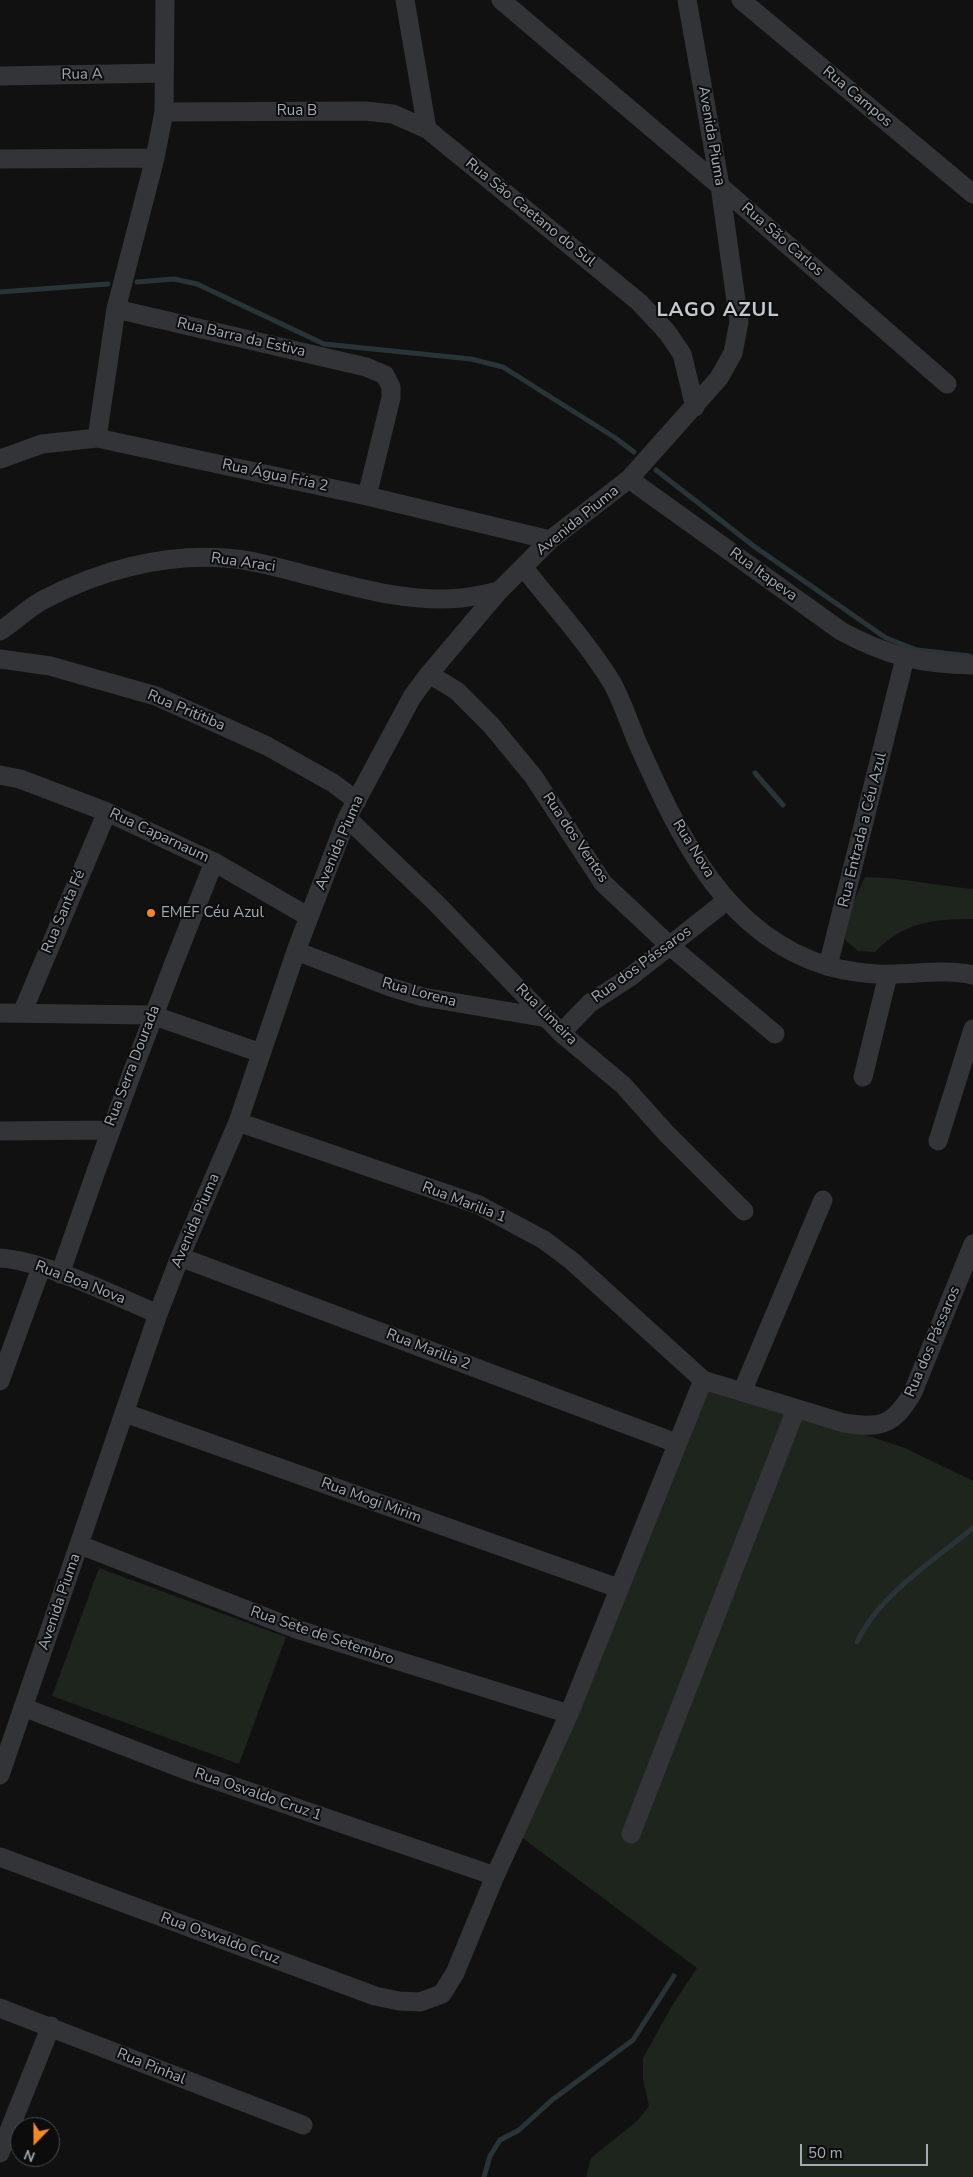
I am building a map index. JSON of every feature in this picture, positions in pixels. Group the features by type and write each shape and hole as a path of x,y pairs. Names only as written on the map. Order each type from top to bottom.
{"street":[{"path":"97,438 116,308 155,158 164,112 165,0"},
{"path":"405,0 427,129"},
{"name":"Rua São Carlos","path":"501,0 720,186 947,384"},
{"name":"Avenida Piuma","path":"0,1775 158,1314 180,1257 238,1122 296,951 347,818 412,697 429,674 499,592 550,540 629,480 719,378 732,353 739,322 720,186 687,0"},
{"name":"Rua Campos","path":"741,0 973,194"},
{"name":"Rua A","path":"0,76 164,73"},
{"name":"Rua B","path":"164,112 365,111 393,114 427,129"},
{"name":"Rua São Caetano do Sul","path":"427,129 639,302 668,332 682,354 695,407"},
{"path":"0,159 155,158"},
{"name":"Rua Barra da Estiva","path":"116,308 366,367 385,375 391,387 391,398 367,496"},
{"name":"Rua Água Fria 2","path":"0,459 42,444 97,438 367,496 550,540"},
{"name":"Rua Itapeva","path":"629,480 841,631 873,648 905,658 973,665"},
{"name":"Rua Araci","path":"0,631 42,601 95,578 144,563 188,558 226,558 264,564 376,592 422,599 462,598 499,592"},
{"name":"Rua Nova","path":"524,568 595,657 612,683 667,808 726,901 750,924 770,940 798,955 828,966 888,975 946,972 973,975"},
{"name":"Rua Entrada a Céu Azul","path":"828,966 905,658"},
{"name":"Rua Prititiba","path":"0,659 50,666 156,696 267,746 333,783 357,801"},
{"name":"Rua dos Ventos","path":"429,674 457,690 491,725 533,776 603,883 670,946 775,1034"},
{"name":"Rua Caparnaum","path":"0,775 20,779 107,812 214,862 310,917"},
{"name":"Rua Santa Fé","path":"22,1013 107,812"},
{"name":"Rua Limeira","path":"347,818 442,910 561,1033 623,1085 666,1133 744,1210"},
{"name":"Rua Serra Dourada","path":"60,1274 109,1130 152,1015 214,862"},
{"name":"Rua dos Pássaros","path":"561,1033 590,1003 630,977 726,901"},
{"name":"Rua Lorena","path":"296,951 390,987 423,997 547,1018"},
{"path":"863,1077 888,975"},
{"path":"0,1013 152,1015 262,1053"},
{"path":"938,1141 973,1029"},
{"name":"Rua Marilia 1","path":"238,1122 479,1205 516,1223 544,1240 572,1261 703,1380"},
{"path":"0,1131 109,1130"},
{"path":"742,1392 823,1200"},
{"name":"Rua dos Pássaros","path":"703,1380 837,1422 865,1427 882,1424 895,1418 914,1392 973,1244"},
{"name":"Rua Marilia 2","path":"180,1257 676,1443"},
{"name":"Rua Boa Nova","path":"0,1258 14,1258 60,1274 158,1314"},
{"path":"0,1381 41,1268"},
{"path":"495,1876 569,1714 676,1443 703,1380"},
{"path":"631,1834 796,1409"},
{"name":"Rua Mogi Mirim","path":"125,1413 618,1588"},
{"name":"Rua Sete de Setembro","path":"80,1545 296,1629 569,1714"},
{"name":"Rua Osvaldo Cruz 1","path":"23,1708 202,1776 495,1876"},
{"name":"Rua Oswaldo Cruz","path":"0,1858 376,1996 398,2002 420,2002 442,1994 455,1973 495,1876"},
{"name":"Rua Pinhal","path":"0,2008 51,2026 178,2078 303,2125"},
{"path":"0,2153 51,2026"}],"shaded area":[{"path":"865,877 892,878 973,889 973,919 945,920 920,924 897,934 875,952 858,951 845,940 851,907"},
{"path":"699,1380 905,1448 973,1481 973,2177 586,2177 591,2158 637,2121 649,2106 643,2080 643,2058 673,2004 697,1968 509,1828 614,1595"},
{"path":"99,1568 286,1637 239,1764 52,1696"}],"waterway":[{"path":"137,282 174,279 197,284 324,344 471,359 503,367 614,437 634,452"},
{"path":"0,292 108,284"},
{"path":"656,470 755,547 886,638 917,650 970,656"},
{"path":"755,773 783,805"},
{"path":"857,1642 867,1625 893,1594 973,1528"},
{"path":"484,2177 490,2156 500,2140 519,2130 552,2100 633,2040 674,1976"}],"place":[{"name":"EMEF Céu Azul","path":"151,913"}],"district":[{"name":"LAGO AZUL","path":"718,311"}]}
